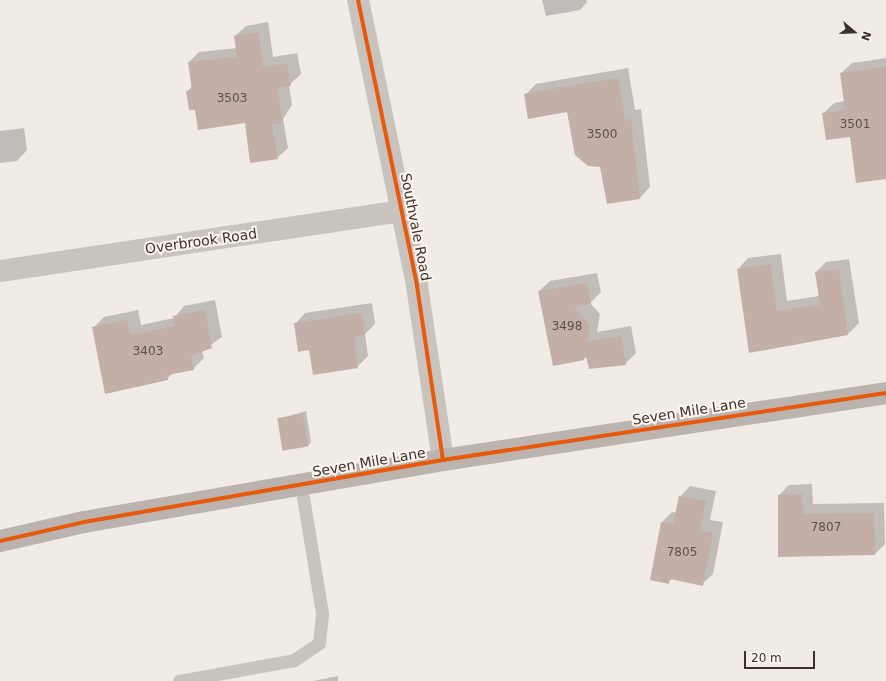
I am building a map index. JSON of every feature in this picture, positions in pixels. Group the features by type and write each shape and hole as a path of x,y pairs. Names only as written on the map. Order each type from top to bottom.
{"street":[{"name":"Southvale Road","path":"358,0 403,210 444,460"},
{"name":"Overbrook Road","path":"0,271 403,210"},
{"name":"Seven Mile Lane","path":"0,541 84,522 444,460 886,393"}],"lane":[{"path":"179,681 294,660 319,642 322,613 301,485"}],"building":[{"path":"258,32 263,67 287,63 291,86 277,88 282,116 281,123 272,124 278,159 250,163 245,123 198,130 195,110 189,110 186,91 192,90 188,62 237,57 234,36"},
{"path":"886,67 886,179 856,183 850,137 826,140 822,113 845,110 840,73"},
{"path":"618,78 625,120 631,119 640,199 607,204 600,167 588,166 575,155 567,112 528,119 524,94"},
{"path":"770,264 777,311 820,305 815,272 839,269 848,335 749,353 737,269"},
{"path":"587,283 591,304 574,307 590,325 587,342 621,336 626,365 589,369 585,352 584,360 553,366 538,291"},
{"path":"205,310 212,348 191,356 194,370 167,375 168,380 105,394 92,327 127,320 130,335 175,326 173,316"},
{"path":"362,313 365,335 354,337 358,368 313,375 309,350 298,352 294,323"},
{"path":"303,414 308,447 282,451 277,418"},
{"path":"802,494 803,514 874,513 875,555 778,557 778,495"},
{"path":"679,496 706,501 700,530 713,533 703,586 670,579 669,584 650,580 661,522 673,524"}],"cycle path":[{"path":"358,0 417,286 443,460"},
{"path":"0,541 84,522 443,460 886,393"}]}
